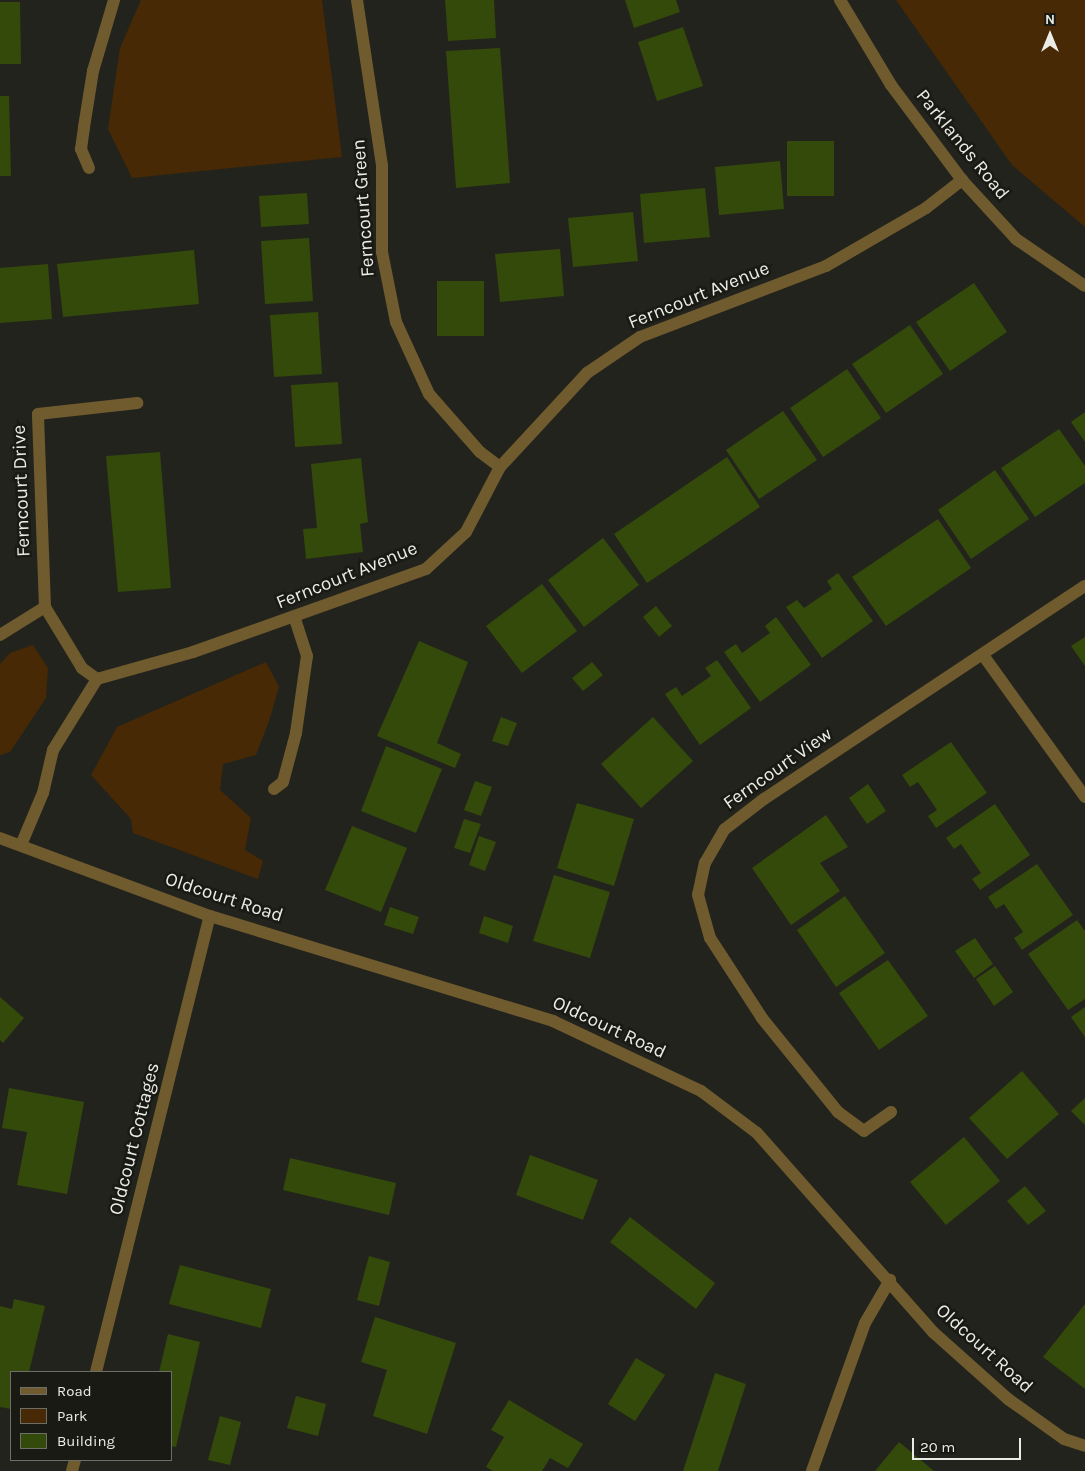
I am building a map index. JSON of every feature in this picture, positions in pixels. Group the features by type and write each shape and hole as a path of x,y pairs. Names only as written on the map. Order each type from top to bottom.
{"street":[{"path":"89,168 81,149 84,127 93,71 114,0"},
{"name":"Ferncourt Green","path":"357,0 382,165 382,252 396,322 429,394 480,452 500,467"},
{"name":"Parklands Road","path":"840,0 891,85 962,180 1016,239 1085,286"},
{"name":"Ferncourt Avenue","path":"97,679 295,618 426,569 466,532 500,467 587,373 640,337 826,266 926,208 962,180"},
{"name":"Ferncourt Drive","path":"97,679 82,668 45,607 38,414 137,403"},
{"name":"Ferncourt View","path":"891,1112 864,1131 838,1112 762,1018 710,938 698,895 704,863 725,828 764,799 1085,586"},
{"path":"0,635 45,607"},
{"path":"274,789 283,782 296,733 307,656 295,618"},
{"path":"983,655 1085,797"},
{"path":"20,845 43,793 53,750 97,679"},
{"name":"Oldcourt Road","path":"0,838 210,916 553,1021 701,1091 757,1133 890,1280 933,1332 1008,1399 1064,1439 1085,1446"},
{"name":"Oldcourt Cottages","path":"96,1371 210,916"},
{"path":"812,1471 865,1323 890,1280"}],"green space":[{"path":"141,0 322,0 342,157 132,178 108,129 120,48"},
{"path":"896,0 1085,0 1085,227 1012,165"},
{"path":"33,645 48,668 46,698 10,752 0,755 0,664 10,653"},
{"path":"266,662 279,687 269,721 256,755 223,764 220,790 251,818 245,850 263,861 258,879 133,833 131,819 91,775 117,727"}],"building":[{"path":"445,0 494,0 496,38 448,41"},
{"path":"625,0 676,0 680,12 634,28"},
{"path":"0,2 20,2 21,64 0,64"},
{"path":"683,27 703,86 657,101 638,42"},
{"path":"500,48 510,183 456,188 446,51"},
{"path":"0,96 9,96 11,176 0,176"},
{"path":"787,141 834,141 834,196 787,196"},
{"path":"780,161 784,209 719,215 715,167"},
{"path":"705,188 710,237 644,243 640,194"},
{"path":"307,193 309,224 261,227 259,196"},
{"path":"633,212 638,261 573,267 568,218"},
{"path":"309,238 313,301 265,304 261,241"},
{"path":"560,249 564,296 500,302 495,254"},
{"path":"194,250 199,304 63,317 57,264"},
{"path":"48,264 52,319 0,323 0,268"},
{"path":"437,281 484,281 484,336 437,336"},
{"path":"974,283 1007,332 950,371 916,322"},
{"path":"318,312 322,374 274,377 270,315"},
{"path":"910,325 943,374 886,413 852,364"},
{"path":"847,369 881,418 823,457 790,408"},
{"path":"338,382 342,444 295,447 291,385"},
{"path":"783,411 817,460 759,499 726,450"},
{"path":"1085,412 1085,442 1071,422"},
{"path":"1059,429 1085,466 1085,483 1035,517 1001,468"},
{"path":"160,452 171,588 118,592 106,456"},
{"path":"727,457 760,507 647,583 614,534"},
{"path":"361,458 368,522 360,524 363,552 306,559 303,529 317,528 311,464"},
{"path":"995,470 1029,519 971,559 938,510"},
{"path":"938,519 971,568 886,626 852,577"},
{"path":"603,538 639,585 584,627 548,580"},
{"path":"838,573 873,621 822,658 786,607 797,600 804,608 832,589 827,581"},
{"path":"542,584 577,631 522,673 486,626"},
{"path":"656,606 672,626 659,637 643,617"},
{"path":"776,617 811,665 760,702 724,652 736,644 742,653 770,633 765,626"},
{"path":"1085,637 1085,666 1071,646"},
{"path":"419,641 468,662 437,743 461,754 455,768 377,736"},
{"path":"717,660 751,708 700,745 665,694 676,687 682,696 711,676 705,668"},
{"path":"592,662 603,675 583,691 572,678"},
{"path":"501,717 517,723 508,746 492,741"},
{"path":"653,717 693,761 641,808 601,764"},
{"path":"951,742 987,793 936,828 928,816 937,810 918,782 910,787 902,775"},
{"path":"386,746 442,769 416,833 361,811"},
{"path":"475,781 492,787 481,816 464,810"},
{"path":"868,784 886,811 867,824 849,798"},
{"path":"577,803 634,819 614,886 557,868"},
{"path":"995,804 1030,855 980,890 972,879 981,873 961,844 954,849 946,838"},
{"path":"826,815 848,847 820,863 840,891 791,925 752,868"},
{"path":"464,819 481,824 470,853 454,848"},
{"path":"352,826 407,848 381,912 325,890"},
{"path":"479,836 496,842 485,871 469,865"},
{"path":"1037,864 1073,915 1022,950 1014,938 1023,932 1004,904 996,909 988,897"},
{"path":"554,875 610,892 590,958 533,941"},
{"path":"845,896 885,953 836,987 797,930"},
{"path":"390,907 419,917 413,934 384,925"},
{"path":"484,916 513,926 508,943 479,933"},
{"path":"1077,920 1085,931 1085,999 1068,1010 1028,954"},
{"path":"975,938 993,964 974,978 955,951"},
{"path":"888,960 928,1016 879,1050 839,993"},
{"path":"995,966 1013,992 994,1006 976,979"},
{"path":"0,997 24,1018 3,1043 0,1040"},
{"path":"1085,1007 1085,1037 1071,1017"},
{"path":"1022,1071 1059,1114 1007,1159 969,1118"},
{"path":"9,1088 84,1102 67,1194 17,1185 27,1132 2,1128"},
{"path":"1085,1098 1085,1125 1071,1111"},
{"path":"964,1137 1000,1181 946,1225 910,1182"},
{"path":"530,1155 598,1180 583,1220 516,1195"},
{"path":"290,1158 396,1183 389,1215 283,1190"},
{"path":"1025,1186 1046,1211 1028,1225 1007,1201"},
{"path":"630,1217 715,1283 696,1309 610,1242"},
{"path":"369,1256 390,1262 379,1306 357,1300"},
{"path":"180,1265 271,1289 261,1328 169,1304"},
{"path":"14,1299 45,1306 29,1371 10,1371 10,1409 0,1407 0,1306 12,1309"},
{"path":"1085,1304 1085,1389 1043,1357"},
{"path":"375,1317 456,1343 427,1434 373,1416 387,1370 361,1362"},
{"path":"168,1334 200,1342 176,1447 172,1446 172,1371 159,1371"},
{"path":"636,1358 665,1375 635,1421 608,1404"},
{"path":"715,1373 746,1384 718,1471 683,1471"},
{"path":"296,1396 326,1404 318,1436 287,1428"},
{"path":"509,1400 583,1444 568,1468 550,1458 542,1471 493,1471 486,1467 504,1437 491,1430"},
{"path":"220,1416 241,1422 230,1465 208,1460"},
{"path":"899,1442 934,1471 875,1471"}]}
